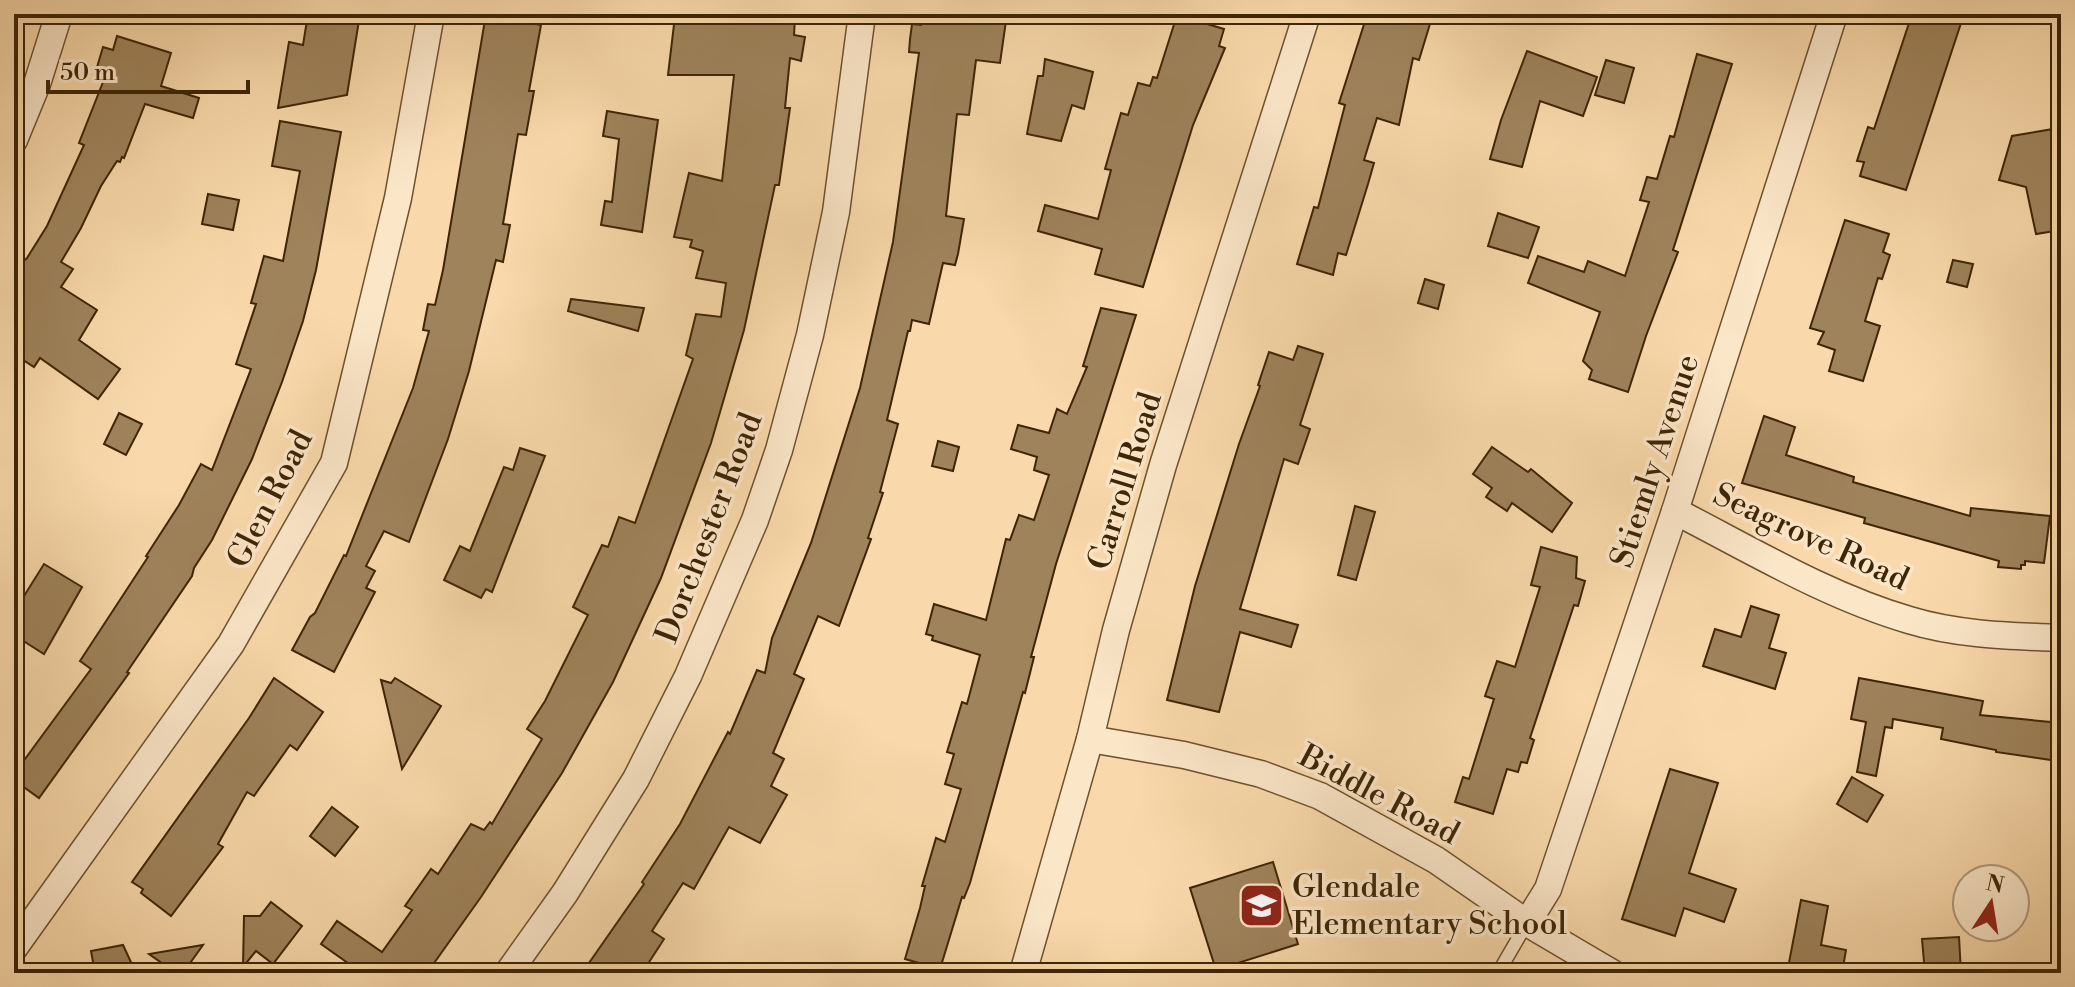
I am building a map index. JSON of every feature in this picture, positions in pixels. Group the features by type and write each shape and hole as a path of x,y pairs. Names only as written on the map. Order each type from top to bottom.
{"street":[{"path":"14,140 37,84 59,14"},
{"name":"Glen Road","path":"14,948 231,644 334,463 398,198 431,14"},
{"name":"Dorchester Road","path":"508,973 565,893 636,779 688,676 755,520 779,450 810,335 836,212 862,14"},
{"name":"Carroll Road","path":"1023,973 1090,739 1116,630 1163,465 1307,14"},
{"name":"Stiemly Avenue","path":"1527,923 1548,889 1675,511 1834,14"},
{"name":"Seagrove Road","path":"1675,511 1838,594 1909,621 1956,631 2061,638"},
{"name":"Biddle Road","path":"1090,739 1184,755 1261,774 1320,796 1436,860 1527,923 1612,973"}],"lane":[{"path":"1498,973 1527,923"}],"building":[{"path":"308,14 360,14 347,95 278,108 289,42 303,45"},
{"path":"486,14 541,25 529,91 534,91 526,135 518,134 503,224 510,225 503,262 496,260 469,371 448,439 409,542 384,531 366,566 375,571 366,588 375,592 334,672 292,650 346,556 413,388 429,331 423,330 428,304 435,305 443,270"},
{"path":"739,14 795,18 794,35 805,37 801,61 790,58 785,108 790,108 779,185 775,185 744,330 711,443 661,578 613,682 562,773 427,973 362,973 321,944 337,921 382,952 412,910 405,906 431,869 438,874 471,824 484,830 490,822 492,824 542,739 527,729 545,701 588,615 573,607 602,545 608,547 619,517 635,523 693,359 686,355 696,314 721,317 726,283 696,278 703,251 690,247 692,240 674,237 689,173 722,181 734,75 668,75 675,16 737,23"},
{"path":"923,14 1007,14 1000,63 976,60 969,115 957,114 946,216 964,219 958,254 955,265 943,263 929,324 912,320 908,331 887,420 898,424 880,492 883,493 868,538 871,539 839,626 818,616 794,674 804,679 773,753 784,759 771,786 787,795 760,843 729,827 694,889 683,883 652,931 664,939 642,973 582,973 644,884 642,882 680,824 728,732 730,734 757,670 765,673 772,638 811,543 860,388 893,242 919,53 909,52 912,24 921,25"},
{"path":"1375,14 1433,14 1419,60 1413,58 1399,125 1377,118 1364,160 1374,163 1346,255 1338,253 1333,275 1297,264 1314,207 1318,208 1345,105 1339,103 1366,18 1373,21"},
{"path":"1912,14 1964,14 1906,190 1860,176 1864,162 1857,161 1868,127 1874,129"},
{"path":"1177,15 1224,29 1219,46 1225,48 1193,125 1143,287 1095,274 1102,249 1038,231 1045,205 1098,219 1111,170 1105,169 1121,113 1128,115 1138,83 1150,86 1153,77 1157,78"},
{"path":"117,36 171,53 161,86 199,98 193,118 145,104 124,158 117,161 101,186 61,262 73,269 61,287 97,310 79,340 120,369 98,399 40,358 34,367 14,354 14,269 27,258 47,226 84,145 79,143 105,77 95,74 103,47 113,50"},
{"path":"1527,51 1597,77 1583,116 1540,101 1522,167 1490,159"},
{"path":"1697,54 1732,64 1673,250 1678,252 1628,392 1589,379 1592,370 1583,361 1600,312 1528,283 1538,256 1584,272 1588,261 1625,276 1649,202 1640,200 1647,177 1657,179 1670,136 1674,137"},
{"path":"1045,59 1093,72 1084,109 1072,105 1061,141 1027,134 1038,76 1043,76"},
{"path":"1606,60 1634,68 1624,103 1595,95"},
{"path":"607,111 658,120 642,232 601,225 605,201 612,202 619,139 603,136"},
{"path":"280,121 341,132 316,270 282,382 252,459 192,576 129,673 39,798 14,780 14,774 91,669 80,661 148,557 201,464 212,470 251,369 236,364 256,304 251,303 264,256 283,261 300,171 272,166"},
{"path":"2053,129 2053,198 2058,198 2061,230 2036,234 2026,187 1999,180 2012,136"},
{"path":"208,194 239,200 233,230 202,224"},
{"path":"1498,213 1539,227 1528,258 1488,246"},
{"path":"1845,220 1889,234 1883,252 1890,255 1882,279 1878,278 1865,321 1880,326 1863,381 1829,371 1835,350 1818,344 1824,332 1810,328"},
{"path":"1953,260 1973,264 1967,287 1947,282"},
{"path":"1425,279 1444,285 1438,309 1418,303"},
{"path":"571,299 644,308 638,331 568,311"},
{"path":"1101,308 1136,315 1056,564 1031,657 1034,657 1025,693 970,883 962,897 940,969 905,959 936,838 945,842 961,789 945,784 954,754 947,752 962,702 967,704 980,655 932,640 933,636 926,634 934,604 986,620 1006,539 1010,540 1019,515 1034,520 1049,475 1034,470 1037,457 1011,449 1018,425 1049,433 1057,409 1067,414 1087,367 1083,366"},
{"path":"1298,346 1323,354 1300,425 1310,429 1298,464 1284,459 1240,609 1298,625 1291,647 1240,632 1219,712 1167,700 1195,586 1269,352 1293,360"},
{"path":"119,413 142,424 126,455 104,444"},
{"path":"1764,416 1795,427 1786,455 1854,477 1853,482 1970,516 1971,508 2050,516 2044,563 2025,561 2021,569 1998,567 1999,561 1864,523 1865,518 1742,483"},
{"path":"938,441 959,447 953,471 932,466"},
{"path":"1492,447 1528,472 1531,469 1572,503 1552,532 1512,503 1507,511 1486,497 1492,488 1473,474"},
{"path":"520,448 545,456 492,592 486,589 481,598 444,580 460,546 470,551 504,467 513,470"},
{"path":"1355,506 1375,512 1356,580 1338,575"},
{"path":"1541,547 1577,557 1576,578 1585,581 1578,606 1574,605 1530,738 1534,740 1527,763 1521,762 1518,772 1507,769 1493,814 1455,802 1463,777 1469,779 1494,699 1485,696 1497,661 1515,667 1540,587 1531,585"},
{"path":"44,564 82,587 44,654 14,635 14,612"},
{"path":"1751,606 1779,615 1769,648 1786,653 1775,689 1703,666 1715,629 1741,637"},
{"path":"274,678 323,712 297,750 290,745 254,796 247,792 218,844 223,847 171,916 132,882"},
{"path":"395,678 441,706 402,769 381,680 391,683"},
{"path":"1859,678 1983,701 1980,715 2061,723 2058,761 1996,752 1941,739 1943,728 1893,719 1892,728 1885,727 1876,776 1857,772 1866,722 1851,719"},
{"path":"1670,769 1718,783 1689,873 1736,889 1724,922 1684,908 1675,936 1622,919"},
{"path":"1852,777 1883,795 1867,822 1837,804"},
{"path":"332,807 358,827 335,856 310,836"},
{"path":"1273,862 1298,944 1216,970 1190,888"},
{"path":"1801,900 1828,906 1821,945 1846,950 1842,973 1787,973"},
{"path":"271,902 302,926 273,964 256,951 243,967 244,916 260,916"},
{"path":"1951,937 1951,943 1959,943 1961,973 1925,973 1922,939"},
{"path":"123,945 136,973 95,973 91,951"},
{"path":"203,945 183,973 176,973 149,954"}],"place":[{"name":"Glendale Elementary School","path":"1261,905"}]}
